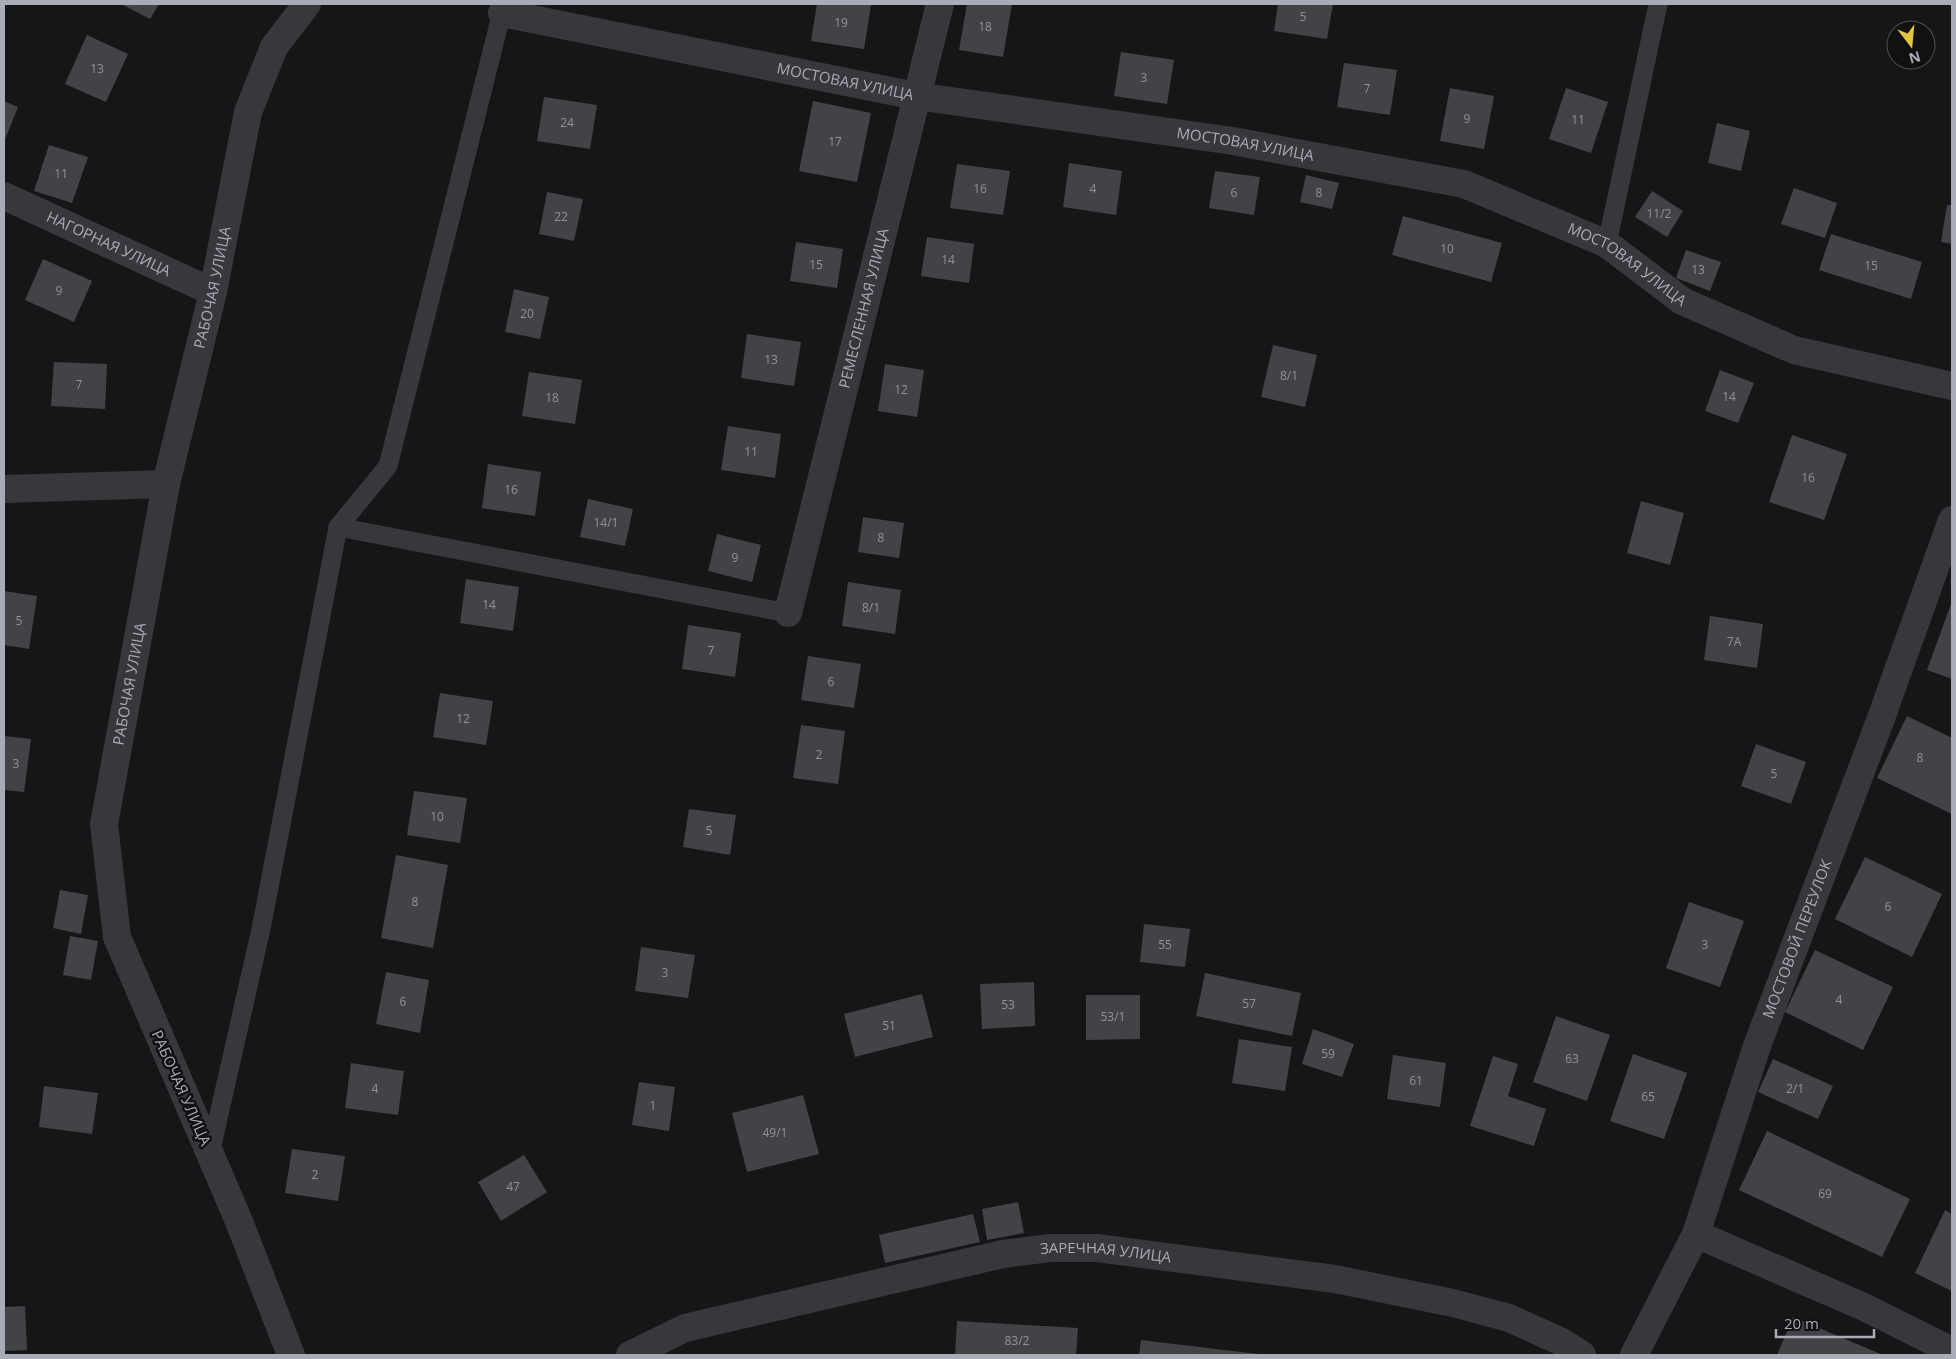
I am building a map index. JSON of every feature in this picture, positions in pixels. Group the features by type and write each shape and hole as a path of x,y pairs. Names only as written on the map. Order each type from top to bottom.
{"street":[{"name":"РАБОЧАЯ УЛИЦА","path":"291,1355 242,1228 117,937 104,824 166,484 213,292 248,112 274,48 307,4"},
{"name":"РЕМЕСЛЕННАЯ УЛИЦА","path":"788,613 940,4"},
{"name":"МОСТОВАЯ УЛИЦА","path":"503,8 916,96 1233,141 1464,184 1607,244 1682,301 1794,350 1952,386"},
{"name":"НАГОРНАЯ УЛИЦА","path":"4,196 213,292"},
{"path":"4,489 166,484"},
{"name":"МОСТОВОЙ ПЕРЕУЛОК","path":"1634,1355 1696,1234 1757,1046 1880,721 1952,520"},
{"path":"1696,1234 1864,1307 1952,1351"},
{"name":"ЗАРЕЧНАЯ УЛИЦА","path":"630,1355 684,1328 994,1256 1050,1248 1097,1248 1335,1279 1453,1303 1509,1318 1562,1342 1582,1355"}],"lane":[{"path":"1607,244 1658,4"},
{"path":"210,1154 262,919 338,527 388,466 503,8"},
{"path":"338,527 788,613"}],"building":[{"path":"121,4 159,4 150,19"},
{"path":"817,4 871,5 864,49 811,41"},
{"path":"967,4 1012,4 1003,57 959,50"},
{"path":"1278,4 1333,4 1327,39 1274,31"},
{"path":"87,35 128,54 106,102 65,84"},
{"path":"1121,52 1174,60 1167,104 1114,96"},
{"path":"1344,63 1397,70 1390,115 1337,107"},
{"path":"1450,88 1494,96 1484,149 1440,141"},
{"path":"1566,88 1608,102 1591,153 1549,139"},
{"path":"544,97 597,105 590,149 537,141"},
{"path":"4,101 18,107 4,142"},
{"path":"813,101 871,113 857,182 799,171"},
{"path":"1717,123 1750,131 1741,171 1708,163"},
{"path":"49,145 88,157 72,203 34,191"},
{"path":"1069,163 1122,171 1116,215 1063,207"},
{"path":"957,164 1010,171 1003,215 950,208"},
{"path":"1215,171 1260,177 1254,215 1209,208"},
{"path":"1306,175 1339,183 1332,209 1300,202"},
{"path":"1794,188 1837,203 1825,238 1781,224"},
{"path":"1652,191 1683,211 1667,237 1635,217"},
{"path":"547,192 583,199 574,241 539,234"},
{"path":"1947,205 1952,205 1952,244 1941,242"},
{"path":"1403,216 1502,243 1491,282 1392,255"},
{"path":"1831,234 1922,262 1911,299 1819,270"},
{"path":"927,237 974,244 969,283 921,276"},
{"path":"796,242 843,249 837,288 790,281"},
{"path":"1686,250 1721,262 1710,291 1676,278"},
{"path":"43,259 92,281 74,322 25,300"},
{"path":"514,289 549,297 540,339 505,332"},
{"path":"747,334 801,342 794,386 741,378"},
{"path":"1273,345 1317,355 1305,407 1261,397"},
{"path":"54,362 107,364 105,409 51,406"},
{"path":"885,364 924,370 917,417 878,411"},
{"path":"1720,370 1754,383 1738,423 1705,411"},
{"path":"529,372 582,380 575,424 522,416"},
{"path":"728,426 781,434 775,478 721,470"},
{"path":"1792,435 1847,454 1824,520 1769,502"},
{"path":"488,464 541,472 535,516 482,508"},
{"path":"588,499 633,509 625,546 580,537"},
{"path":"1641,501 1684,513 1670,565 1627,553"},
{"path":"863,517 904,523 899,558 858,552"},
{"path":"717,534 761,545 752,582 708,571"},
{"path":"466,579 519,587 513,631 460,623"},
{"path":"848,582 901,590 895,634 842,626"},
{"path":"4,591 37,596 29,649 4,645"},
{"path":"1952,604 1952,679 1927,670"},
{"path":"1710,616 1763,624 1757,668 1704,660"},
{"path":"688,625 741,633 735,677 682,669"},
{"path":"808,656 861,664 854,708 801,700"},
{"path":"440,693 493,701 486,745 433,737"},
{"path":"1907,716 1952,738 1952,814 1877,778"},
{"path":"801,725 845,731 838,784 793,778"},
{"path":"4,736 31,739 24,792 4,790"},
{"path":"1756,744 1806,762 1791,804 1741,786"},
{"path":"414,791 467,798 460,843 407,835"},
{"path":"689,809 736,815 730,855 683,847"},
{"path":"396,855 448,865 433,948 381,938"},
{"path":"1865,857 1942,894 1912,957 1835,919"},
{"path":"60,890 88,895 81,934 53,928"},
{"path":"1689,902 1744,921 1720,987 1666,968"},
{"path":"1144,924 1190,929 1185,967 1140,962"},
{"path":"70,936 98,941 91,980 63,975"},
{"path":"641,947 695,955 688,998 635,991"},
{"path":"1815,950 1893,987 1863,1050 1785,1012"},
{"path":"386,972 429,980 420,1033 376,1024"},
{"path":"1205,973 1301,993 1292,1036 1196,1016"},
{"path":"1034,982 1035,1026 982,1029 980,984"},
{"path":"922,994 933,1037 855,1057 844,1014"},
{"path":"1086,995 1140,995 1140,1039 1086,1040"},
{"path":"1556,1016 1610,1035 1587,1101 1533,1082"},
{"path":"1313,1029 1354,1044 1342,1077 1302,1064"},
{"path":"1239,1039 1292,1047 1285,1091 1232,1083"},
{"path":"1633,1054 1687,1073 1664,1139 1610,1121"},
{"path":"1393,1055 1446,1063 1440,1107 1387,1099"},
{"path":"1493,1056 1518,1064 1508,1096 1546,1109 1534,1146 1470,1126"},
{"path":"1773,1059 1833,1086 1818,1119 1758,1092"},
{"path":"351,1063 404,1071 398,1115 345,1108"},
{"path":"639,1082 675,1087 669,1131 632,1125"},
{"path":"44,1086 98,1093 92,1134 39,1127"},
{"path":"803,1095 819,1154 747,1172 732,1113"},
{"path":"1767,1131 1910,1199 1882,1257 1739,1190"},
{"path":"292,1149 345,1156 338,1201 285,1193"},
{"path":"524,1155 547,1192 501,1221 478,1182"},
{"path":"1018,1202 1024,1233 987,1240 982,1209"},
{"path":"1945,1210 1952,1214 1952,1291 1915,1273"},
{"path":"973,1214 980,1242 885,1263 879,1235"},
{"path":"25,1306 27,1350 4,1351 4,1307"},
{"path":"1793,1317 1883,1355 1777,1355"},
{"path":"957,1321 1078,1328 1076,1355 955,1355"},
{"path":"1141,1340 1258,1354 1258,1355 1139,1355"}]}
